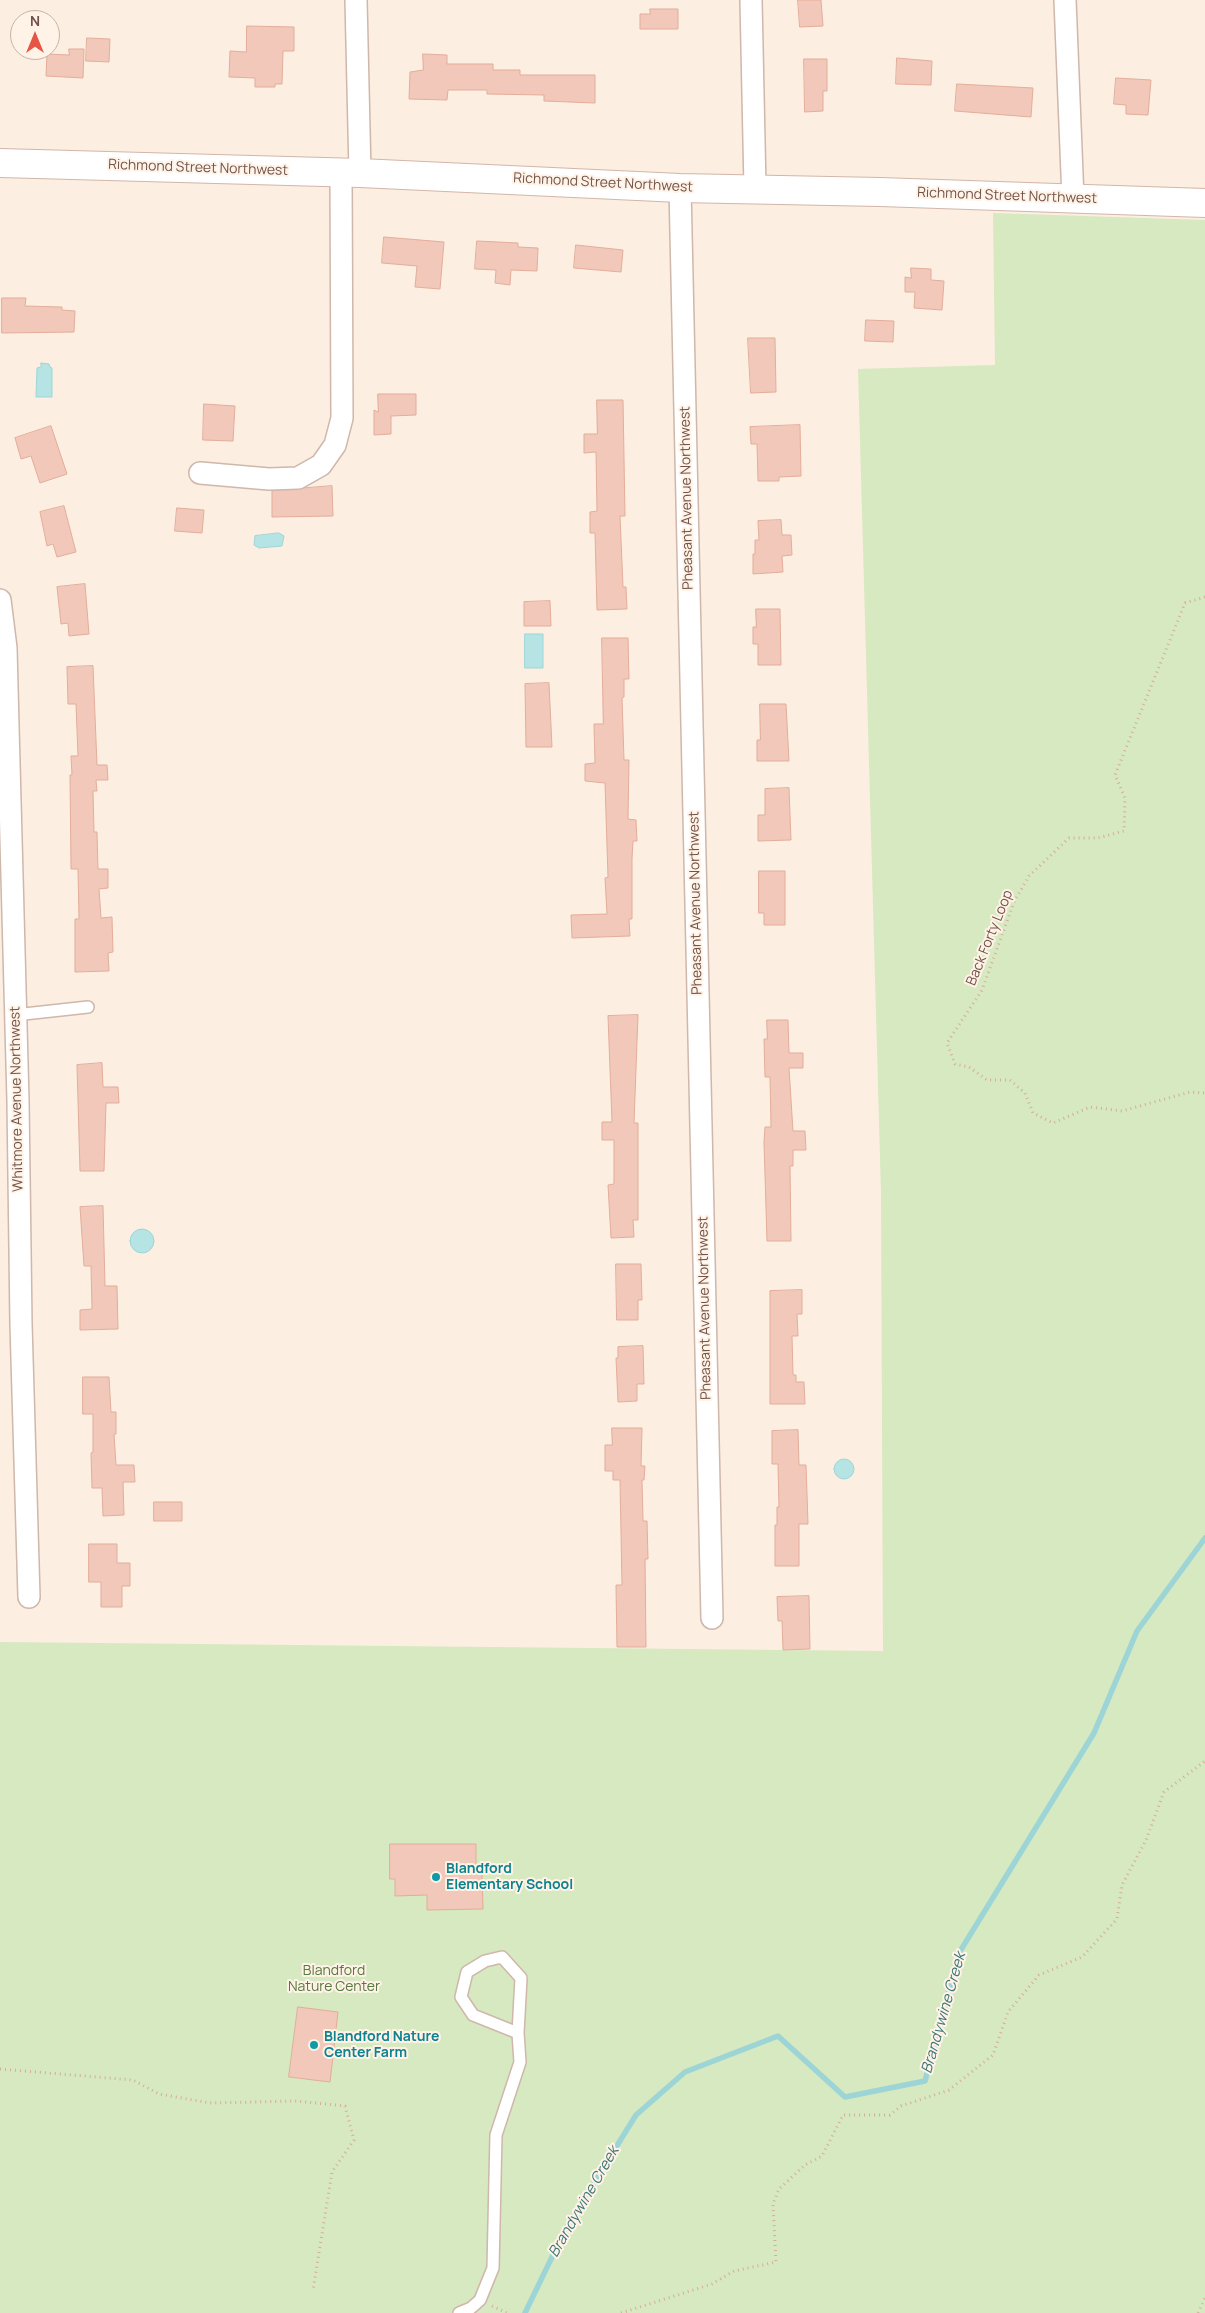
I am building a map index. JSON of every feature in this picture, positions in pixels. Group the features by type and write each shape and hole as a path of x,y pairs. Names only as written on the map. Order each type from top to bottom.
{"street":[{"path":"200,473 269,479 298,478 321,465 335,445 342,418 356,0"},
{"path":"751,0 755,188"},
{"path":"1065,0 1073,199"},
{"name":"Richmond Street Northwest","path":"0,163 351,173 680,188 755,188 1205,203"},
{"name":"Pheasant Avenue Northwest","path":"680,188 712,1618"},
{"name":"Whitmore Avenue Northwest","path":"0,600 6,648 29,1597"}],"lane":[{"path":"15,1015 88,1007"},
{"path":"459,2313 471,2308 480,2300 494,2268 496,2135 520,2062 518,2033 522,1978 502,1957 485,1961 467,1972 461,1998 474,2016 518,2033"}],"path":[{"name":"Back Forty Loop","path":"1205,597 1185,603 1115,775 1125,798 1124,830 1098,838 1069,838 1029,876 1014,902 982,990 947,1043 955,1064 969,1067 987,1080 1010,1080 1025,1093 1033,1114 1053,1123 1090,1107 1122,1111 1190,1092 1205,1093"},
{"path":"621,2313 712,2284 734,2271 776,2262 773,2204 780,2189 805,2165 822,2156 843,2115 890,2115 901,2106 949,2090 994,2055 1008,2012 1039,1975 1082,1957 1117,1919 1122,1884 1146,1840 1164,1792 1205,1762"},
{"path":"0,2068 133,2080 159,2094 210,2103 295,2101 345,2106 354,2140 332,2172 313,2290"},
{"path":"1198,2313 1205,2298"},
{"path":"496,2308 506,2313"}],"green space":[{"name":"Blandford Nature Center","path":"993,213 1205,220 1205,2313 0,2313 0,1642 883,1651 881,1192 858,369 995,365"}],"water":[{"path":"41,363 49,364 52,368 52,397 36,397 37,368 41,367"},
{"path":"279,533 284,536 282,546 259,548 254,545 255,536"},
{"path":"525,634 543,634 543,668 525,668"},
{"path":"142,1229 150,1233 154,1241 150,1249 142,1253 134,1249 130,1241 134,1233"},
{"path":"844,1459 851,1462 854,1469 851,1476 844,1479 837,1476 834,1469 837,1462"}],"building":[{"path":"798,0 821,0 823,26 800,27"},
{"path":"650,9 678,9 678,29 640,29 640,14 650,14"},
{"path":"247,26 294,27 294,51 283,51 282,84 275,84 275,87 255,87 255,78 229,77 230,51 246,52"},
{"path":"87,38 110,39 109,62 86,61"},
{"path":"69,49 84,49 83,78 46,76 47,60 60,60 60,55 69,55"},
{"path":"423,54 447,55 447,64 493,64 493,70 520,70 520,75 595,75 595,103 544,101 544,95 487,94 487,90 448,90 447,100 409,99 410,72 423,70"},
{"path":"897,58 932,61 931,85 896,84"},
{"path":"804,59 827,59 827,91 823,91 823,111 805,112"},
{"path":"1116,78 1151,80 1148,115 1126,114 1126,105 1114,104"},
{"path":"957,84 1033,88 1031,117 955,111"},
{"path":"384,237 444,242 440,289 415,287 417,266 382,263"},
{"path":"477,241 518,243 518,247 538,248 537,271 511,270 510,285 495,283 496,270 475,269"},
{"path":"576,245 623,250 621,272 574,268"},
{"path":"911,268 931,269 931,280 944,281 942,310 914,308 915,292 905,292 905,277 911,278"},
{"path":"2,298 26,298 25,306 62,307 62,310 75,311 74,332 2,333"},
{"path":"866,320 894,321 893,342 865,341"},
{"path":"748,338 775,338 776,392 751,393"},
{"path":"378,394 416,394 416,415 391,416 391,434 374,435 374,410 378,412"},
{"path":"597,400 623,400 625,516 620,516 623,587 626,587 627,609 597,610 595,533 590,533 590,512 597,511 596,452 584,453 584,434 597,434"},
{"path":"204,404 235,406 233,441 203,440"},
{"path":"800,425 801,476 779,477 779,481 758,481 757,444 751,444 750,427"},
{"path":"51,426 67,474 40,483 31,456 21,459 15,438"},
{"path":"332,486 333,516 272,517 272,491"},
{"path":"64,506 76,552 57,557 53,544 47,546 40,512"},
{"path":"177,508 204,510 202,533 175,531"},
{"path":"781,520 782,535 791,535 792,555 782,556 783,572 753,574 755,540 759,540 758,521"},
{"path":"85,584 89,634 69,636 68,623 61,624 57,587"},
{"path":"550,601 551,626 524,626 524,602"},
{"path":"756,609 780,609 781,665 758,665 758,644 753,644 753,627 756,627"},
{"path":"602,638 628,638 629,679 624,679 624,697 622,698 624,760 629,760 628,819 636,820 637,841 633,841 632,919 629,919 630,936 572,938 571,915 607,914 605,878 608,877 605,783 585,781 585,764 595,763 594,724 603,724"},
{"path":"93,666 97,765 107,765 108,780 96,780 97,791 93,791 94,832 97,832 98,869 108,869 108,888 99,889 101,918 112,917 113,952 108,953 109,971 75,972 75,919 79,919 78,869 71,869 70,775 72,775 71,756 78,756 76,704 68,704 67,667"},
{"path":"549,683 552,747 526,747 525,684"},
{"path":"760,704 786,704 789,761 757,761 757,740 760,740"},
{"path":"789,788 791,840 758,841 758,815 765,815 765,789"},
{"path":"759,871 785,871 785,925 764,925 764,913 759,913"},
{"path":"638,1015 634,1123 638,1123 638,1220 633,1220 634,1237 611,1238 608,1185 614,1184 614,1140 602,1140 602,1122 612,1122 608,1016"},
{"path":"767,1020 788,1020 789,1053 803,1053 803,1068 789,1068 793,1131 805,1131 806,1150 793,1150 793,1166 790,1166 791,1241 767,1241 764,1142 765,1127 771,1127 770,1077 765,1077 764,1039 767,1039"},
{"path":"102,1063 103,1087 118,1087 119,1103 106,1103 104,1171 80,1171 77,1065"},
{"path":"103,1206 105,1286 117,1286 118,1329 80,1330 80,1310 92,1309 91,1266 84,1266 80,1207"},
{"path":"616,1264 641,1264 642,1300 638,1300 638,1320 617,1320"},
{"path":"802,1290 802,1314 797,1314 798,1336 792,1336 793,1375 796,1375 796,1382 804,1382 805,1404 770,1404 770,1291"},
{"path":"643,1346 644,1384 637,1384 637,1401 618,1402 616,1358 618,1358 618,1347"},
{"path":"83,1377 109,1377 111,1412 116,1412 116,1434 114,1434 116,1465 134,1465 135,1482 123,1482 124,1515 103,1516 102,1488 92,1488 93,1414 83,1414"},
{"path":"612,1428 642,1428 641,1466 645,1466 644,1480 642,1480 643,1521 647,1521 648,1559 645,1559 646,1647 617,1647 616,1585 622,1585 620,1480 613,1480 613,1471 605,1471 605,1445 612,1445"},
{"path":"798,1430 799,1465 806,1465 808,1524 799,1524 799,1566 775,1566 775,1525 777,1525 777,1507 779,1507 778,1464 772,1464 772,1431"},
{"path":"154,1502 182,1502 182,1521 154,1521"},
{"path":"89,1544 117,1544 117,1563 130,1563 130,1586 122,1586 122,1607 101,1607 101,1582 89,1582"},
{"path":"809,1596 810,1649 783,1650 782,1621 778,1621 777,1597"},
{"name":"Blandford Elementary School","path":"390,1844 476,1844 476,1874 482,1874 483,1909 427,1910 427,1895 395,1896 395,1879 390,1879"},
{"name":"Blandford Nature Center Farm","path":"298,2007 338,2012 330,2082 289,2077"}],"waterway":[{"name":"Brandywine Creek","path":"525,2313 566,2228 636,2115 685,2072 778,2036 845,2097 925,2081 959,1953 1094,1733 1137,1631 1205,1538"}],"place":[{"name":"Blandford Elementary School","path":"436,1877"},
{"name":"Blandford Nature Center Farm","path":"314,2045"}]}
